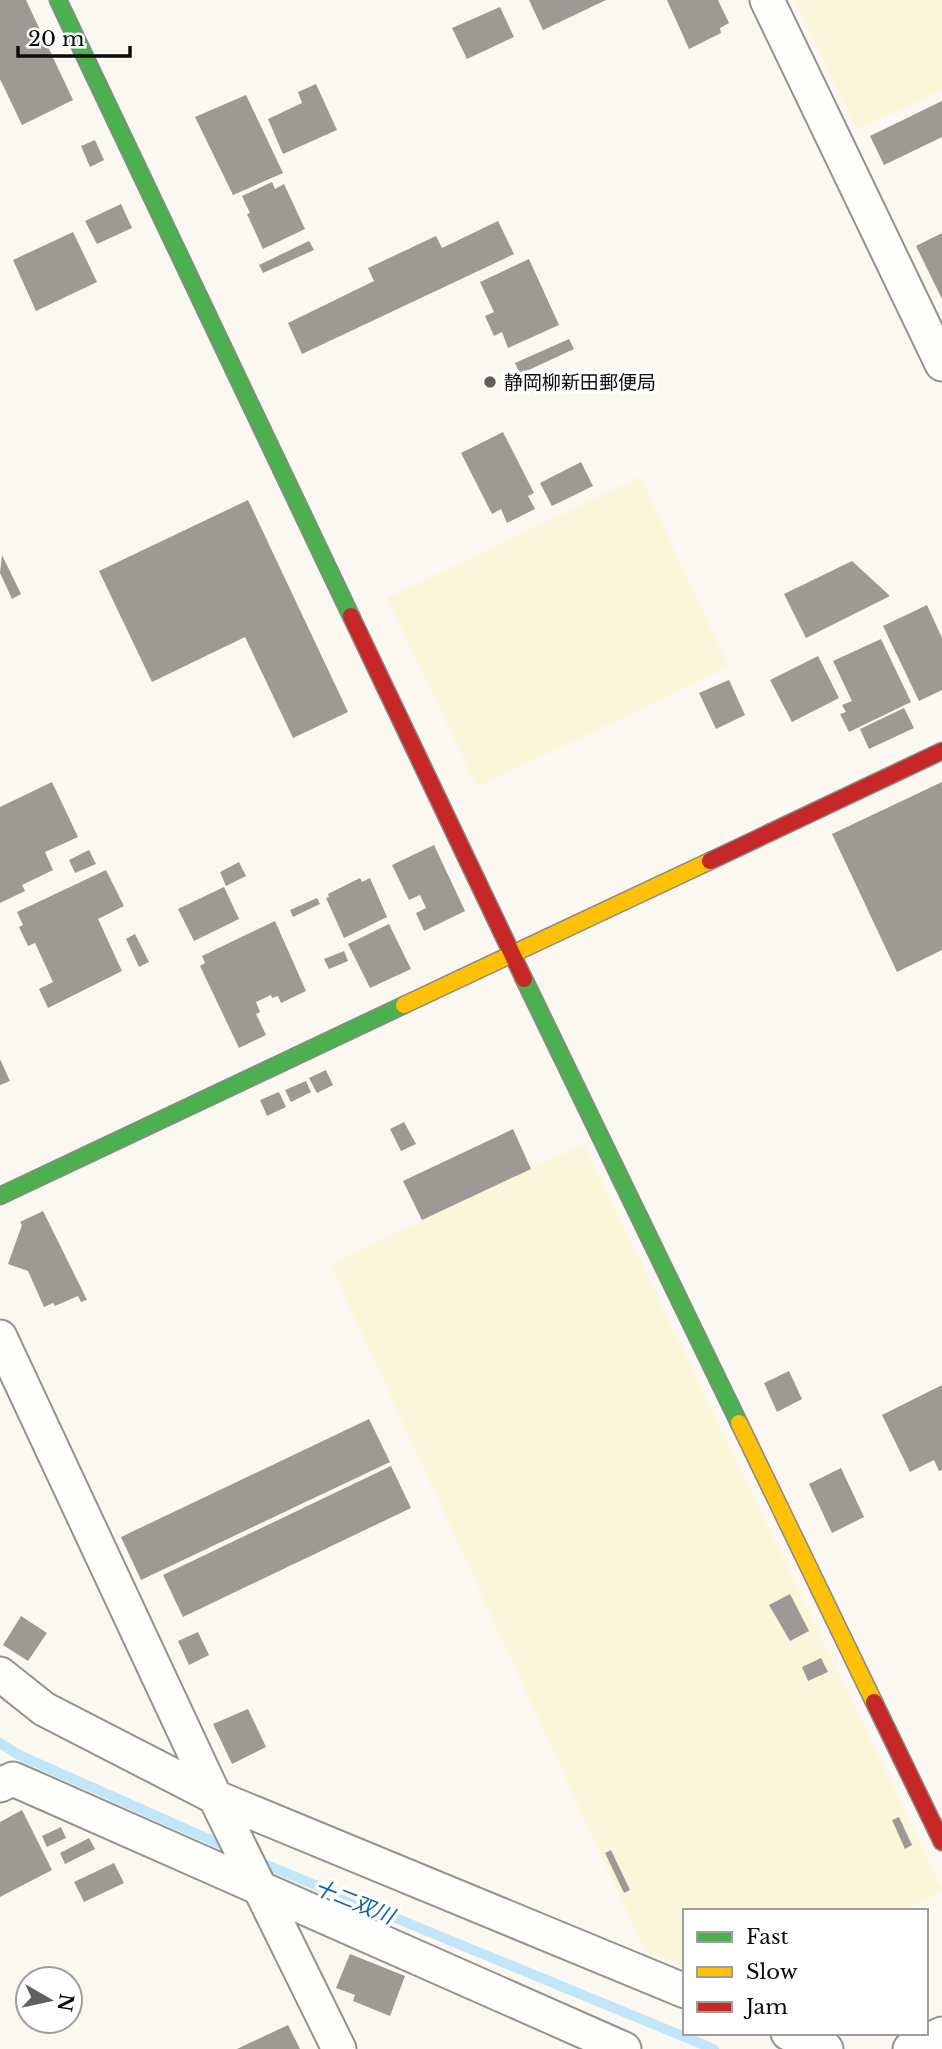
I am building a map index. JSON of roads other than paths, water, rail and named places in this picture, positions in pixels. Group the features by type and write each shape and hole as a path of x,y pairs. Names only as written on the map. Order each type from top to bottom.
{"street":[{"path":"58,0 513,956 942,1842"},
{"path":"767,0 942,364"},
{"path":"0,1196 513,956 942,751"},
{"path":"0,1337 257,1887 340,2049"},
{"path":"0,1674 44,1709 215,1797 683,1990"},
{"path":"0,1785 13,1779 624,2049"},
{"path":"910,2049 942,2034"},
{"path":"793,2035 826,2049"}],"waterway":[{"name":"十二双川","path":"0,1743 19,1755 229,1848"},
{"name":"十二双川","path":"257,1861 714,2049"}],"place":[{"name":"静岡柳新田郵便局","path":"490,382"}]}
